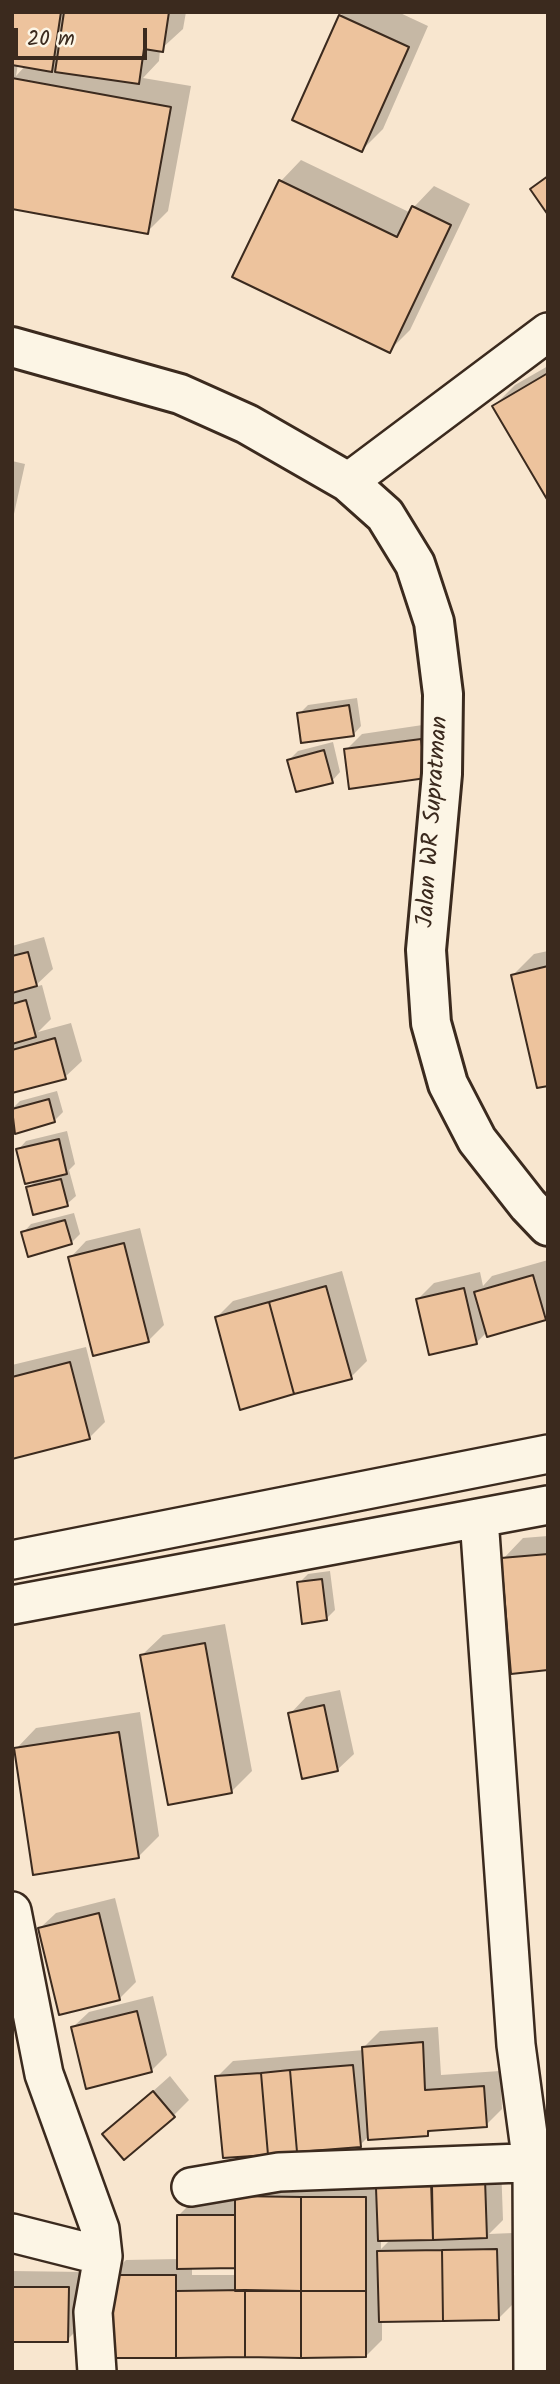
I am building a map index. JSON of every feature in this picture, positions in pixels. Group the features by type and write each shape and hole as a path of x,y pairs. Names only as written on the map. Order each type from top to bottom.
{"highway":[{"name":"Jalan WR Supratman","path":"12,347 180,394 247,424 348,482 386,515 415,564 434,622 443,694 443,761 426,950 431,1023 448,1084 477,1140 548,1226"}],"street":[{"path":"348,482 548,332"},
{"path":"12,1560 548,1454"},
{"path":"12,1605 548,1505"},
{"path":"479,1518 516,2045 540,2163 533,2372"},
{"path":"12,1911 44,2074 100,2229 103,2256 93,2312 97,2372"},
{"path":"191,2187 279,2172 540,2163"},
{"path":"12,2233 103,2256"}],"building":[{"path":"12,12 61,12 52,72 12,65"},
{"path":"64,12 169,12 163,52 144,49 139,84 55,72"},
{"path":"339,15 409,47 362,152 292,120"},
{"path":"12,78 171,107 148,234 12,209"},
{"path":"548,176 548,215 530,189"},
{"path":"279,180 397,237 412,206 451,225 390,353 232,277"},
{"path":"548,373 548,501 492,406"},
{"path":"349,705 354,736 301,743 297,713"},
{"path":"421,739 426,778 349,789 344,749"},
{"path":"324,750 333,783 296,792 287,760"},
{"path":"28,952 37,986 12,993 12,956"},
{"path":"548,966 548,1086 537,1088 511,975"},
{"path":"26,1000 36,1037 12,1044 12,1004"},
{"path":"55,1038 66,1079 12,1093 12,1050"},
{"path":"49,1099 55,1122 15,1134 12,1109"},
{"path":"59,1139 67,1174 25,1184 16,1149"},
{"path":"61,1179 68,1206 33,1215 26,1187"},
{"path":"65,1220 72,1244 28,1257 21,1232"},
{"path":"124,1243 149,1342 93,1356 68,1257"},
{"path":"533,1275 546,1320 487,1337 474,1292"},
{"path":"326,1286 352,1379 294,1394 269,1302"},
{"path":"464,1288 477,1344 429,1355 416,1299"},
{"path":"269,1302 294,1394 240,1410 215,1317"},
{"path":"70,1362 90,1439 12,1459 12,1377"},
{"path":"548,1554 548,1670 511,1674 501,1558"},
{"path":"322,1579 327,1620 302,1624 297,1582"},
{"path":"205,1643 232,1793 168,1805 140,1655"},
{"path":"324,1705 338,1771 302,1779 288,1713"},
{"path":"119,1732 139,1858 33,1875 14,1748"},
{"path":"99,1913 120,2000 59,2015 38,1928"},
{"path":"137,2011 152,2072 86,2089 71,2027"},
{"path":"423,2042 425,2090 484,2086 487,2127 428,2131 428,2136 368,2140 362,2047"},
{"path":"353,2065 361,2147 297,2152 290,2070"},
{"path":"290,2070 297,2152 268,2155 261,2073"},
{"path":"261,2073 268,2155 223,2158 215,2076"},
{"path":"153,2091 175,2117 124,2160 102,2134"},
{"path":"485,2179 487,2238 433,2240 431,2181"},
{"path":"432,2186 433,2240 378,2241 376,2188"},
{"path":"235,2196 301,2197 301,2291 235,2291"},
{"path":"301,2197 366,2197 366,2291 301,2291"},
{"path":"177,2215 235,2215 235,2268 177,2269"},
{"path":"497,2249 499,2320 443,2321 442,2250"},
{"path":"442,2250 443,2321 379,2322 377,2251"},
{"path":"108,2275 176,2275 176,2358 108,2358"},
{"path":"12,2287 69,2287 68,2342 12,2342"},
{"path":"245,2290 301,2291 301,2358 245,2357"},
{"path":"245,2290 245,2357 176,2358 176,2291"},
{"path":"301,2291 366,2291 366,2357 301,2358"}]}
